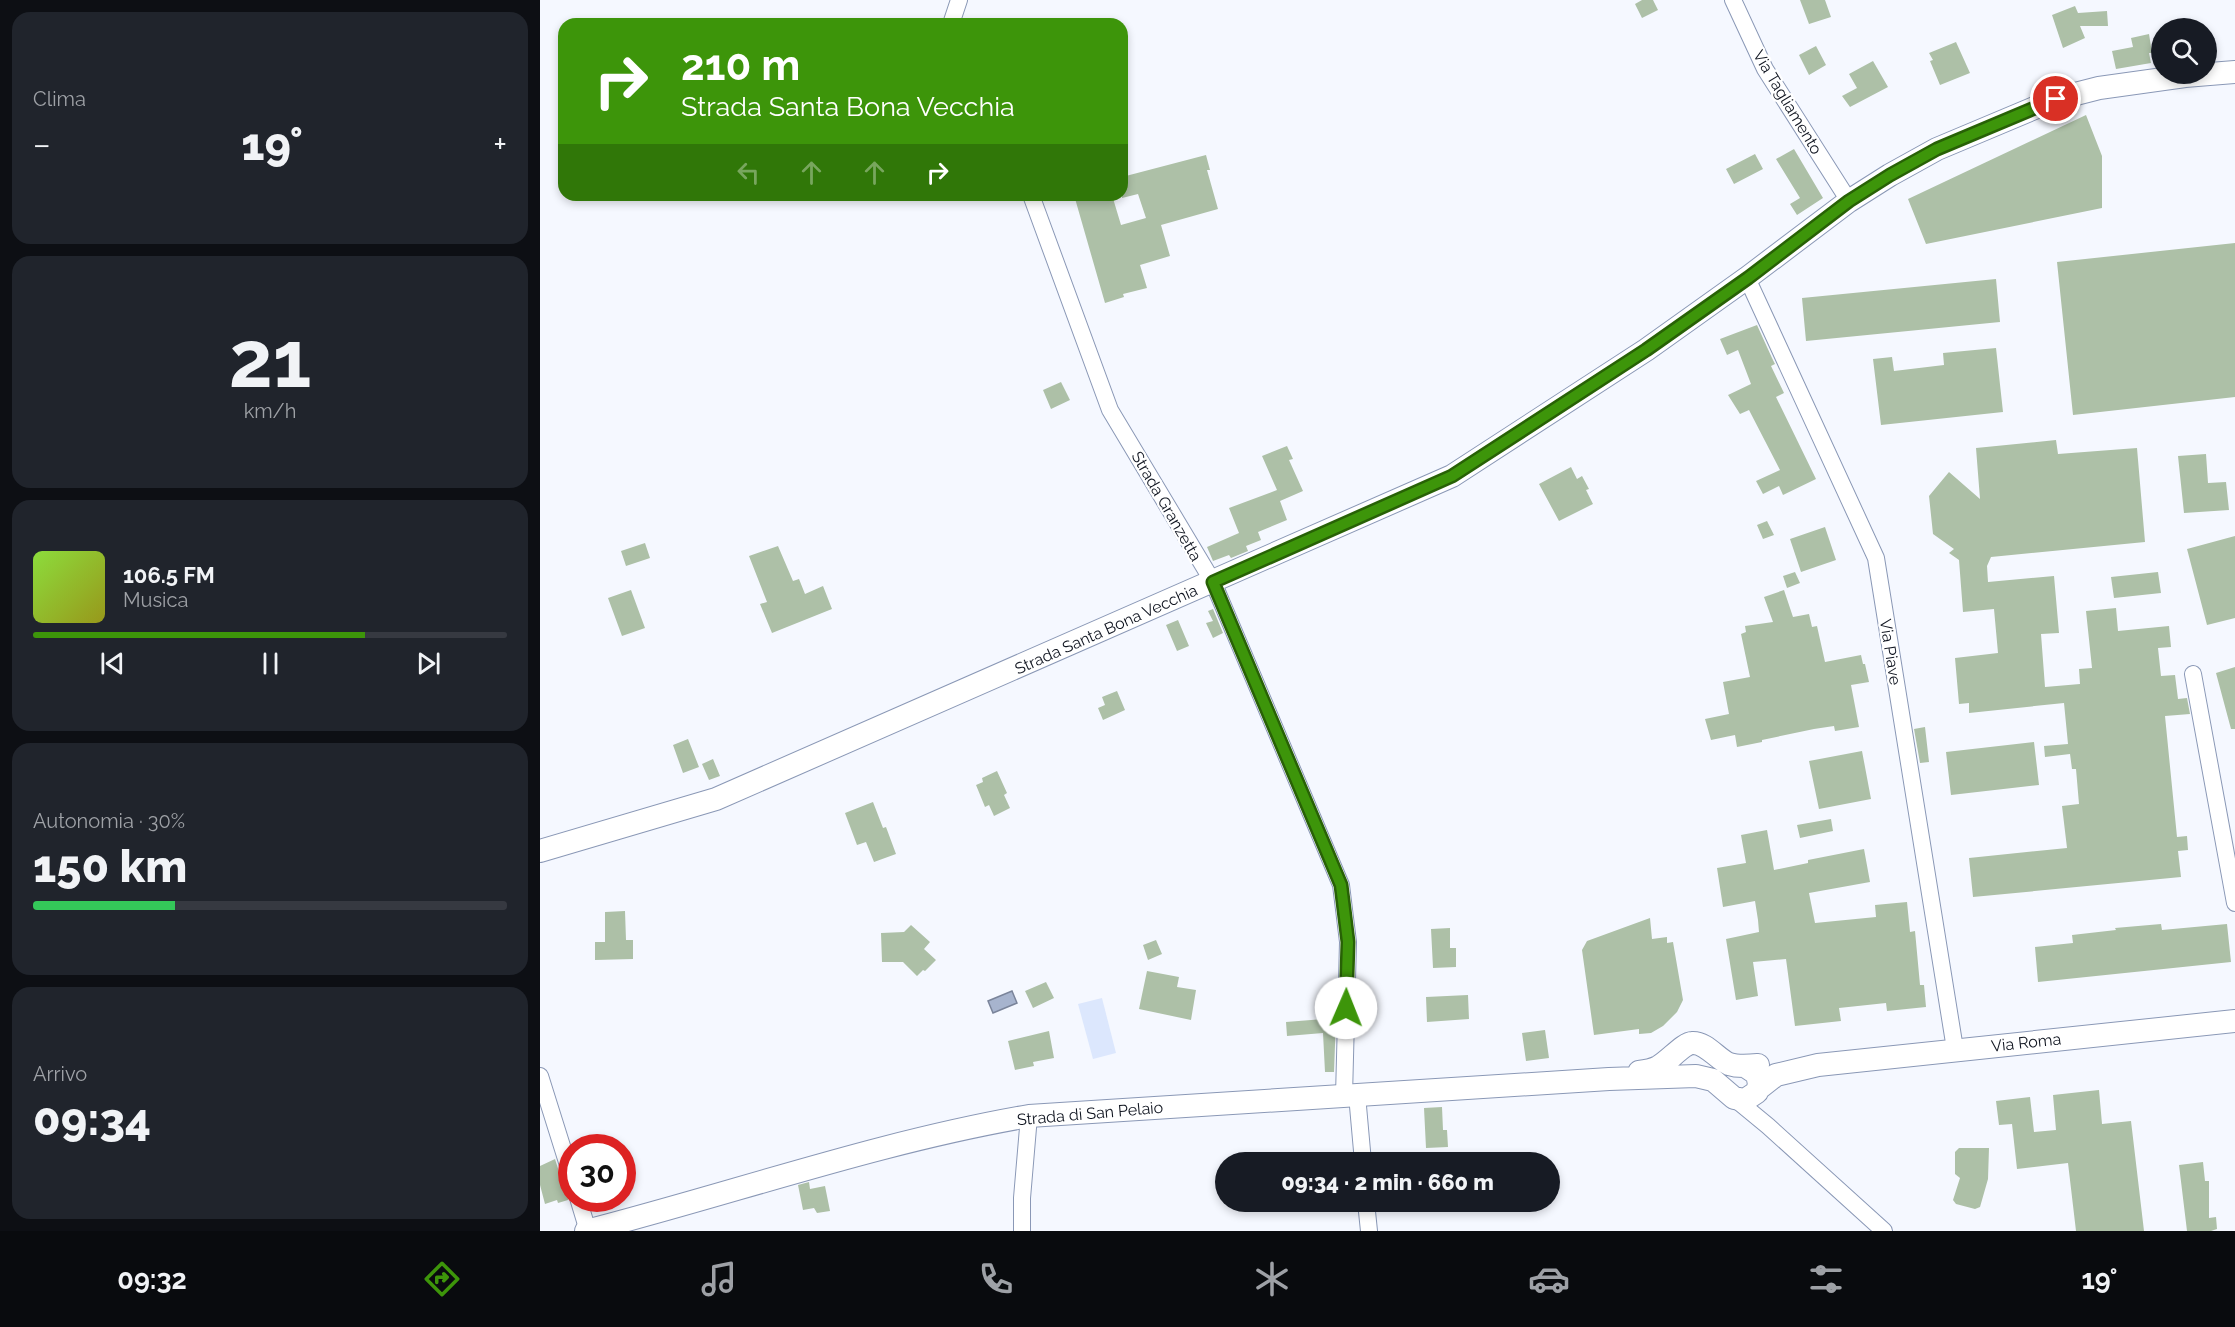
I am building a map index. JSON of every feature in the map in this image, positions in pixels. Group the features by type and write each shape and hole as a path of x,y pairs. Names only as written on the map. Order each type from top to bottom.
{"street":[{"path":"953,18 959,0"},
{"name":"Via Tagliamento","path":"1733,0 1765,69 1849,201"},
{"name":"Strada Santa Bona Vecchia","path":"540,850 716,799 1452,476 1646,350 1748,278 1849,201 1937,149 2056,99 2099,88 2185,76 2235,72"},
{"name":"Strada Granzetta","path":"1033,201 1110,410 1213,582 1341,885 1348,942 1351,1095 1361,1152"},
{"name":"Via Piave","path":"1748,278 1876,558 1955,1049"},
{"path":"2193,674 2235,903"},
{"name":"Via Roma","path":"1745,1066 1818,1065 2235,1021"},
{"name":"Strada di San Pelaio","path":"587,1231 896,1145 986,1123 1029,1116 1608,1079 1677,1067 1684,1045 1696,1042 1726,1062 1745,1066"},
{"name":"Via Roma","path":"1755,1105 1776,1075 1818,1065"},
{"path":"1745,1066 1757,1074 1759,1084 1755,1105"},
{"path":"1677,1067 1716,1082 1755,1105 1884,1231"},
{"path":"540,1076 558,1134"},
{"path":"1022,1231 1022,1198 1029,1116"},
{"path":"582,1212 587,1231"},
{"path":"1367,1212 1369,1231"}],"shaded area":[{"path":"1012,991 1017,1003 993,1013 988,1001"},
{"path":"1102,998 1116,1053 1093,1059 1078,1004"}],"building":[{"path":"1642,0 1653,0 1658,10 1642,18 1635,4"},
{"path":"1800,0 1825,0 1831,17 1809,24"},
{"path":"2075,6 2078,13 2107,11 2108,26 2080,26 2085,38 2063,48 2052,15"},
{"path":"2149,34 2151,63 2116,69 2112,51 2133,47 2131,38"},
{"path":"1956,42 1970,73 1940,85 1929,53"},
{"path":"1816,46 1826,65 1809,75 1799,55"},
{"path":"1873,61 1888,87 1850,107 1842,96 1857,88 1849,74"},
{"path":"2086,115 2102,156 2102,208 1926,244 1908,199"},
{"path":"1794,149 1823,198 1797,215 1790,204 1800,198 1776,159"},
{"path":"1755,154 1763,169 1734,184 1726,169"},
{"path":"1206,155 1210,170 1207,170 1218,209 1161,225 1170,256 1140,265 1147,288 1123,294 1124,297 1105,303 1076,201 1114,201 1121,225 1146,218 1138,194 1128,196 1128,175"},
{"path":"2235,243 2235,397 2073,415 2057,262"},
{"path":"1996,279 2000,322 1806,341 1802,298"},
{"path":"1757,325 1775,364 1771,366 1784,393 1776,397 1816,479 1783,495 1779,486 1763,494 1756,481 1780,470 1749,410 1740,414 1728,395 1751,384 1738,350 1727,355 1720,339"},
{"path":"1996,348 2003,412 1881,425 1873,359 1892,357 1894,371 1944,365 1943,353"},
{"path":"1061,382 1070,400 1051,409 1043,390"},
{"path":"2056,440 2058,454 2137,448 2145,542 1991,557 1987,566 1988,582 2054,576 2059,633 2041,634 2045,687 2080,684 2079,669 2092,668 2086,611 2116,608 2118,631 2169,626 2171,647 2158,648 2161,676 2175,675 2178,699 2187,698 2190,714 2165,716 2177,837 2187,836 2188,850 2178,851 2181,877 1973,897 1969,858 2067,848 2062,806 2079,804 2076,769 2072,769 2070,754 2045,757 2044,746 2068,744 2064,703 1969,713 1969,703 1959,704 1955,658 1998,653 1994,609 1963,612 1959,560 1949,553 1954,549 1933,534 1929,496 1949,472 1980,499 1976,448"},
{"path":"1287,446 1293,459 1289,460 1303,491 1280,501 1287,520 1258,532 1261,540 1246,546 1248,551 1231,558 1229,555 1213,561 1207,547 1239,533 1229,508 1277,490 1262,456"},
{"path":"2206,454 2208,483 2226,482 2229,510 2184,513 2178,456"},
{"path":"1571,467 1577,479 1582,476 1593,504 1559,521 1539,484"},
{"path":"1767,521 1774,535 1763,539 1757,525"},
{"path":"1825,527 1836,560 1801,572 1790,539"},
{"path":"2235,536 2235,618 2207,625 2187,549"},
{"path":"645,543 650,558 626,566 621,551"},
{"path":"778,546 793,581 799,579 805,594 823,586 832,609 772,633 760,604 767,602 749,556"},
{"path":"1795,572 1800,583 1787,588 1783,576"},
{"path":"2158,572 2161,593 2114,598 2111,577"},
{"path":"631,590 645,628 622,636 608,598"},
{"path":"1784,590 1793,617 1809,614 1812,627 1817,626 1825,662 1861,655 1869,682 1851,685 1859,727 1835,731 1834,726 1814,729 1737,747 1735,735 1711,740 1705,719 1729,714 1723,682 1750,677 1741,634 1746,632 1745,626 1773,622 1764,597"},
{"path":"1213,609 1223,633 1213,638 1206,623 1213,621 1208,611"},
{"path":"1178,620 1189,646 1177,651 1166,625"},
{"path":"2235,667 2235,729 2231,729 2216,673"},
{"path":"1117,691 1125,710 1103,720 1098,708 1105,705 1102,697"},
{"path":"1925,727 1929,762 1920,763 1914,729"},
{"path":"688,739 699,767 683,773 673,745"},
{"path":"2034,742 2039,785 1951,795 1946,752"},
{"path":"1862,751 1871,799 1819,809 1809,761"},
{"path":"713,759 720,776 709,780 702,764"},
{"path":"997,771 1007,793 1004,795 1010,808 994,816 989,805 985,807 976,785 983,782 982,778"},
{"path":"873,802 896,854 874,862 866,842 857,845 845,813"},
{"path":"1831,819 1833,831 1800,838 1797,825"},
{"path":"1767,830 1774,870 1808,863 1808,860 1864,849 1870,882 1809,893 1815,923 1876,917 1875,905 1907,902 1910,932 1915,931 1920,985 1924,985 1926,1007 1887,1011 1886,1003 1839,1008 1841,1021 1795,1026 1786,959 1753,962 1758,996 1736,1000 1726,939 1759,932 1758,920 1755,901 1723,907 1717,868 1746,863 1741,835"},
{"path":"625,911 626,940 633,940 633,959 595,960 595,942 605,942 605,912"},
{"path":"1650,918 1652,939 1667,937 1667,943 1673,942 1683,1000 1677,1012 1663,1026 1651,1033 1639,1034 1639,1029 1594,1035 1582,950 1587,941"},
{"path":"2161,924 2162,930 2227,924 2231,962 2038,982 2035,947 2073,943 2072,935"},
{"path":"911,925 930,942 924,949 936,960 917,976 903,962 882,962 881,933 904,932"},
{"path":"1450,928 1450,948 1456,948 1456,967 1433,968 1431,929"},
{"path":"1156,940 1162,954 1148,960 1143,945"},
{"path":"1147,971 1179,977 1177,987 1196,990 1191,1020 1139,1009"},
{"path":"1046,982 1054,998 1033,1008 1025,991"},
{"path":"1468,995 1469,1019 1427,1022 1426,997"},
{"path":"1336,1018 1334,1072 1325,1072 1323,1033 1287,1036 1286,1022"},
{"path":"1545,1030 1549,1058 1526,1061 1522,1033"},
{"path":"1049,1031 1054,1058 1033,1062 1034,1066 1015,1070 1008,1041"},
{"path":"2099,1090 2102,1124 2131,1121 2144,1231 2076,1231 2068,1163 2017,1169 2012,1124 1999,1125 1996,1101 2030,1097 2034,1132 2056,1130 2053,1095"},
{"path":"1442,1107 1443,1130 1447,1130 1448,1147 1426,1148 1424,1108"},
{"path":"1959,1148 1989,1148 1988,1179 1980,1207 1975,1209 1956,1204 1953,1200 1960,1178 1955,1174 1955,1152"},
{"path":"555,1159 558,1168 558,1203 557,1200 545,1204 540,1185 540,1166"},
{"path":"2203,1162 2205,1181 2209,1181 2209,1218 2216,1217 2217,1229 2187,1231 2179,1165"},
{"path":"809,1182 810,1189 825,1186 830,1211 817,1213 814,1208 803,1210 798,1185"}],"route":[{"path":"1346,1008 1348,942 1341,885 1213,582 1452,476 1700,313 1849,201 1890,175 1937,149 2056,99"}]}
